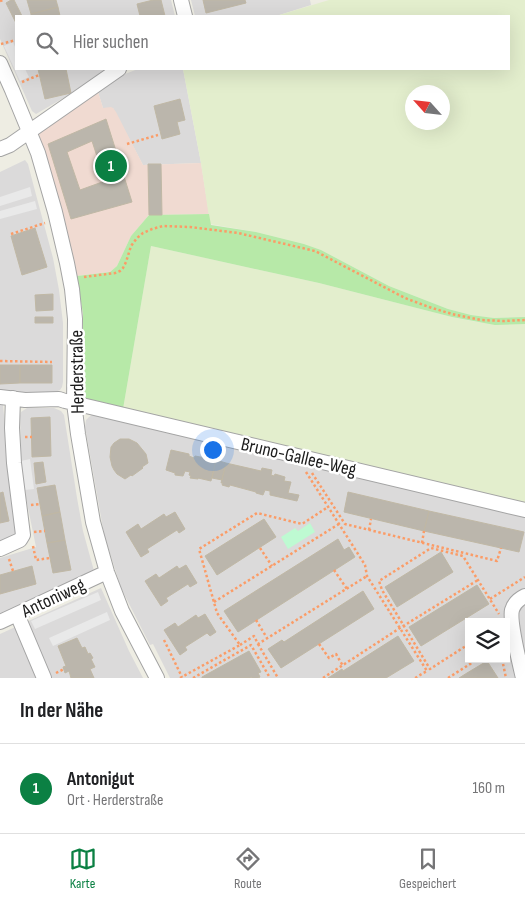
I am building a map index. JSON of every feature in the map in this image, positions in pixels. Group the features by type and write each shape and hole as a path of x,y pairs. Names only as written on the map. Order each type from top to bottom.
{"street":[{"path":"181,0 185,15"},
{"name":"Herderstraße","path":"0,63 38,153 70,280 75,319 74,403 93,522 107,572 122,611 157,678"},
{"path":"0,150 118,70"},
{"path":"4,551 23,536 16,488 12,428 6,398"},
{"name":"Bruno-Gallee-Weg","path":"6,398 59,400 74,403 525,510"},
{"name":"Antoniweg","path":"0,622 107,572"},
{"path":"523,678 511,615 514,604 525,596"},
{"path":"17,614 44,678"}],"path":[{"path":"0,1 4,0"},
{"path":"0,44 15,40"},
{"path":"19,83 39,76"},
{"path":"127,144 158,135"},
{"path":"11,234 47,222"},
{"path":"70,280 120,271 126,262 131,246 143,233 163,226 190,226 238,232 315,251 405,298 452,314 481,320 525,320"},
{"path":"2,363 52,362"},
{"path":"305,458 300,463 365,565 367,576 430,668 465,646"},
{"path":"305,458 307,466 345,524 497,561 501,548"},
{"path":"240,646 218,613 199,549 258,512 302,524 328,507"},
{"path":"369,530 371,519"},
{"path":"214,602 339,524"},
{"path":"30,533 45,530"},
{"path":"422,543 424,531"},
{"path":"33,546 36,560 50,558"},
{"path":"260,548 272,566"},
{"path":"415,678 427,671 382,590 379,581 431,548 463,556 501,618"},
{"path":"4,551 12,571"},
{"path":"334,570 347,589"},
{"path":"258,644 367,576"},
{"path":"490,598 525,577"},
{"path":"323,678 478,580"},
{"path":"256,620 267,638"},
{"path":"164,640 181,677 240,646 254,636 278,678"},
{"path":"319,644 329,658 336,654 343,666"},
{"path":"193,678 251,645 270,678"},
{"path":"448,678 472,663"},
{"path":"503,663 506,678"},
{"path":"464,668 467,673"}],"shaded area":[{"path":"0,0 171,0 175,15 15,15 15,70 106,70 72,93 36,114 32,111 0,39"},
{"path":"191,0 310,0 311,5 279,15 195,15"},
{"path":"13,42 15,47 15,70 26,70 29,77 20,81 4,46"},
{"path":"135,70 183,70 201,163 143,165 113,108 103,108 98,92 125,74"},
{"path":"98,92 103,108 111,107 116,112 143,165 201,163 209,214 149,215 131,236 117,266 110,272 77,276 39,134 42,128"},
{"path":"25,160 28,164 53,258 59,290 63,323 63,382 60,390 55,392 24,393 0,391 0,172"},
{"path":"30,187 32,196 0,206 0,197"},
{"path":"35,201 37,209 0,219 0,211"},
{"path":"0,404 3,405 16,537 0,544"},
{"path":"27,408 54,408 61,411 64,415 83,531 94,571 0,615 0,558 36,547 26,498 21,457 20,416 21,412"},
{"path":"92,415 97,415 525,514 525,590 520,606 525,603 525,678 170,678 153,644 150,645 121,588 104,534 85,427 86,420"},
{"path":"30,459 34,489 25,490 21,461"},
{"path":"101,588 143,678 0,678 0,634"},
{"path":"98,592 101,600 35,629 31,621"},
{"path":"107,612 110,620 53,646 49,638"}],"green space":[{"path":"329,0 525,0 525,317 494,318 448,309 389,286 321,250 256,232 210,224 201,163 183,70 510,70 510,15 279,15"},
{"path":"209,214 211,225 256,232 321,250 389,286 448,309 494,318 525,317 525,324 495,325 452,317 319,283 151,246 123,409 83,398 83,314 77,276 110,272 117,266 131,236 149,215"},
{"path":"151,246 319,283 452,317 477,322 525,324 525,504 123,409"},
{"path":"310,523 315,532 288,549 281,537 295,528 298,531"}],"building":[{"path":"14,0 22,15 15,15 15,21 6,3"},
{"path":"27,0 56,0 58,7 31,14"},
{"path":"161,0 165,15 140,15 137,4"},
{"path":"203,0 245,0 246,3 206,13"},
{"path":"58,7 60,15 31,15"},
{"path":"38,70 66,70 71,93 45,99"},
{"path":"180,99 185,120 177,122 180,134 162,139 154,106"},
{"path":"106,119 132,202 71,219 48,144","holes":["92,141 105,181 80,190 67,152"]},
{"path":"148,164 161,164 162,215 149,215"},
{"path":"35,228 47,267 22,275 11,236"},
{"path":"53,294 53,310 36,311 35,295"},
{"path":"35,317 53,317 53,323 35,323"},
{"path":"0,365 20,365 20,383 0,384"},
{"path":"20,365 52,365 52,383 20,383"},
{"path":"50,417 51,456 32,457 31,418"},
{"path":"120,439 129,439 137,443 146,454 148,463 132,476 125,479 114,470 110,457 111,447"},
{"path":"171,450 189,454 189,456 194,458 195,456 216,460 211,481 190,478 190,472 185,471 183,476 175,475 175,473 166,470"},
{"path":"216,460 226,463 222,480 212,478"},
{"path":"43,462 46,482 36,484 34,463"},
{"path":"226,463 261,471 262,468 272,470 271,475 274,476 275,474 285,477 284,481 291,482 288,493 299,495 297,501 270,495 270,491 265,490 263,495 230,485 229,487 222,485"},
{"path":"55,485 60,512 42,516 37,488"},
{"path":"3,492 9,521 0,523 0,493"},
{"path":"348,492 429,511 424,531 344,512"},
{"path":"429,511 524,532 519,552 424,531"},
{"path":"60,512 65,540 47,543 42,516"},
{"path":"175,512 185,529 179,533 177,530 147,549 149,552 141,557 126,532 138,524 141,529 164,514 166,517"},
{"path":"264,519 276,537 217,575 205,556"},
{"path":"338,539 344,550 349,547 355,557 238,632 224,611"},
{"path":"65,540 71,570 53,573 47,543"},
{"path":"441,552 453,572 397,607 385,587"},
{"path":"186,565 197,583 190,587 188,584 166,598 168,601 161,606 145,581 156,574 159,578 177,566 179,569"},
{"path":"32,566 36,584 0,594 0,575"},
{"path":"477,585 489,604 421,646 409,627"},
{"path":"363,591 374,609 281,668 268,649 282,640 284,642"},
{"path":"205,614 216,632 210,636 207,633 185,647 187,650 180,655 164,630 175,623 178,627 196,615 198,618"},
{"path":"398,636 414,661 386,678 328,678 342,669 343,671"},
{"path":"77,638 82,648 85,647 88,654 90,653 93,658 91,659 95,667 90,669 94,678 71,678 69,671 65,673 63,667 66,666 58,646"},
{"path":"249,651 261,672 258,673 260,677 202,678 202,677"},
{"path":"484,663 488,663 498,678 459,678"}],"place":[{"name":"Antonigut","path":"111,166"}]}
